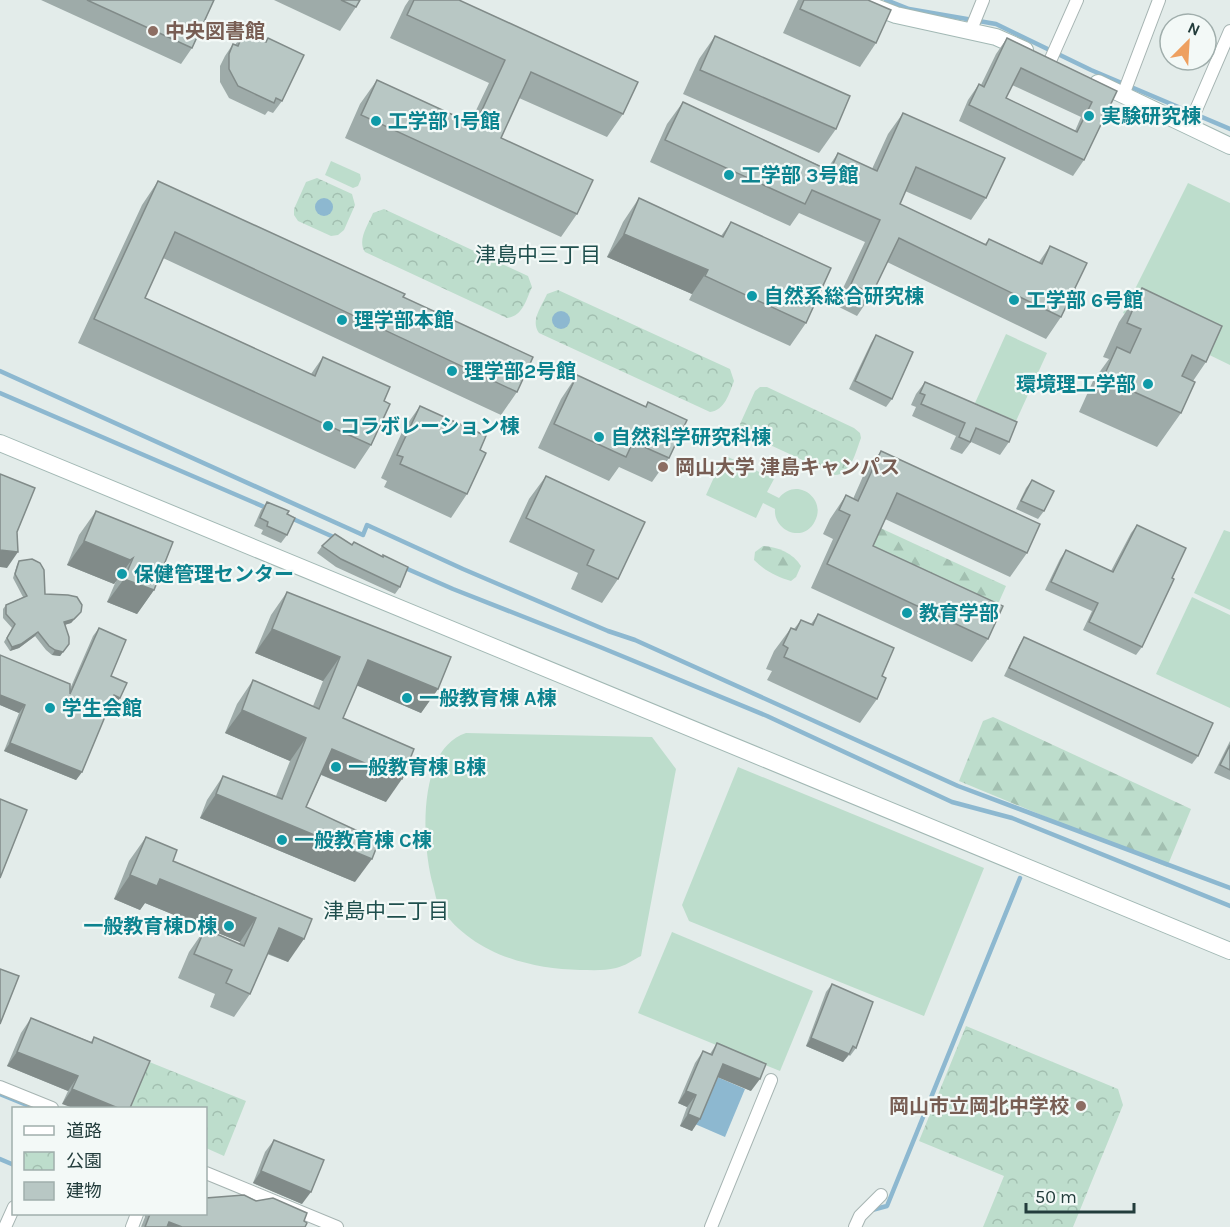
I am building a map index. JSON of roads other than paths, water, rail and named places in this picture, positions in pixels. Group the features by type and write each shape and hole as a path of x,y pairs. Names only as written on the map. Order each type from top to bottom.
{"street":[{"path":"857,0 896,15 973,24 996,38 1055,57 1077,0"},
{"path":"973,24 983,0"},
{"path":"1125,89 1159,0"},
{"path":"1192,118 1230,31"},
{"path":"1081,75 1125,89 1192,118 1230,146"},
{"path":"0,443 1230,951"},
{"path":"711,1227 771,1080"},
{"path":"0,1087 50,1107"},
{"path":"207,1173 337,1227"},
{"path":"855,1227 860,1216 881,1194"},
{"path":"4,1227 12,1211"}],"water":[{"path":"324,198 330,201 333,207 330,213 324,216 318,213 315,207 318,201"},
{"path":"561,311 567,314 570,320 567,326 561,329 555,326 552,320 555,314"},
{"path":"715,1076 745,1089 725,1137 695,1124"}],"waterway":[{"path":"886,0 909,9 996,24 1091,70 1230,129"},
{"path":"0,371 363,535 367,525 463,569 608,631 635,640 958,786 1230,888"},
{"path":"0,393 269,509"},
{"path":"291,518 338,539"},
{"path":"403,567 767,716 952,802 1012,818 1230,906"},
{"path":"872,1210 887,1206 1020,878"},
{"path":"0,1094 32,1107"},
{"path":"0,1159 12,1164"}],"place":[{"name":"中央図書館","path":"153,31"},
{"name":"実験研究棟","path":"1089,116"},
{"name":"工学部 1号館","path":"376,121"},
{"name":"工学部 3号館","path":"729,175"},
{"name":"自然系総合研究棟","path":"752,296"},
{"name":"工学部 6号館","path":"1014,300"},
{"name":"理学部本館","path":"342,320"},
{"name":"理学部2号館","path":"452,371"},
{"name":"環境理工学部","path":"1148,384"},
{"name":"コラボレーション棟","path":"328,426"},
{"name":"自然科学研究科棟","path":"599,437"},
{"name":"岡山大学 津島キャンパス","path":"663,467"},
{"name":"保健管理センター","path":"122,574"},
{"name":"教育学部","path":"907,613"},
{"name":"一般教育棟 A棟","path":"407,698"},
{"name":"学生会館","path":"50,708"},
{"name":"一般教育棟 B棟","path":"336,767"},
{"name":"一般教育棟 C棟","path":"282,840"},
{"name":"一般教育棟D棟","path":"229,926"},
{"name":"岡山市立岡北中学校","path":"1081,1106"}],"district":[{"name":"津島中三丁目","path":"538,255"},
{"name":"津島中二丁目","path":"386,911"}]}
